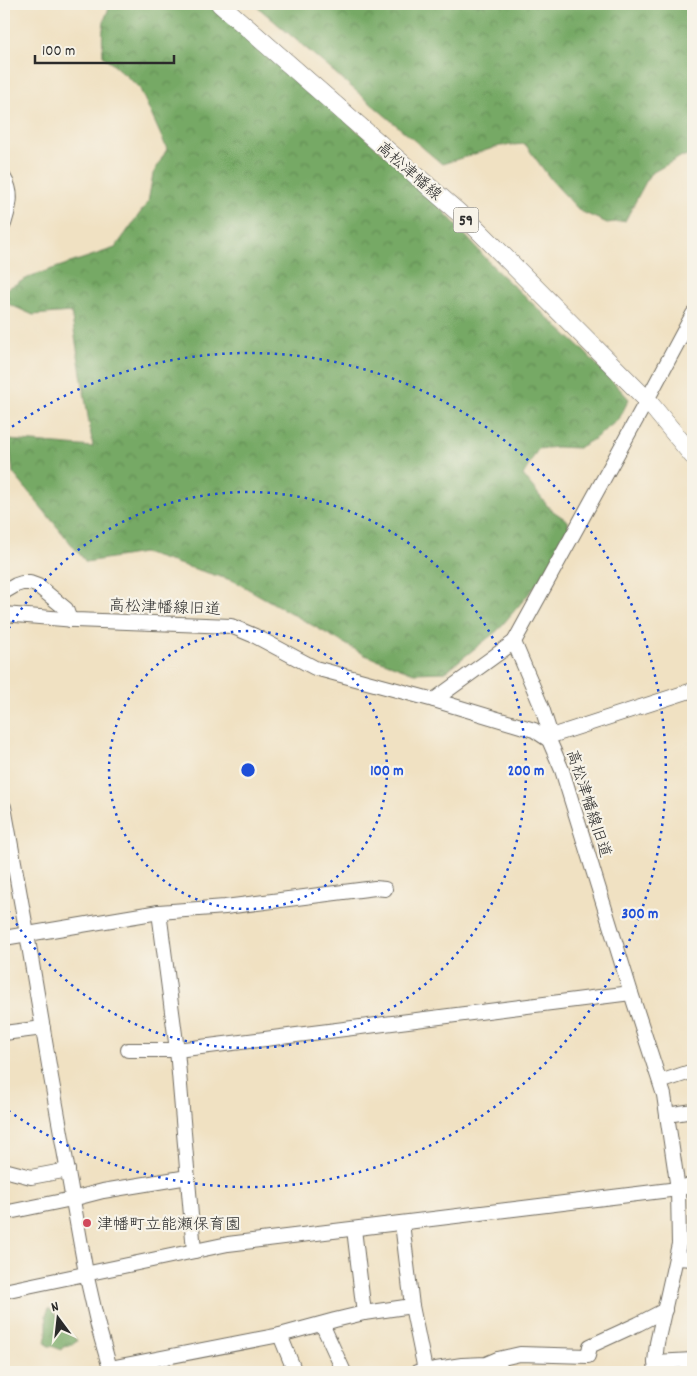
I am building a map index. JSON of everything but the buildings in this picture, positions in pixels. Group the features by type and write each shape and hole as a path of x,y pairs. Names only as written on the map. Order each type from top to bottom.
{"main road":[{"name":"高松津幡線","path":"220,4 474,227 647,400 693,456"}],"street":[{"path":"4,178 10,192 4,224"},
{"path":"434,700 514,642 693,314"},
{"path":"4,592 22,583 38,586 66,609 70,620"},
{"name":"高松津幡線旧道","path":"4,614 70,620 231,626 255,636 314,668 434,700 534,730 550,738 562,770 664,1095 678,1190 679,1244 657,1344 655,1367"},
{"path":"514,642 542,708 550,738 693,690"},
{"path":"4,807 72,1200 86,1273 110,1370 280,1335 364,1313 412,1306"},
{"path":"4,938 159,912 204,909 384,888"},
{"path":"159,912 178,1050 194,1251"},
{"path":"128,1050 178,1050 631,993"},
{"path":"4,1032 43,1028"},
{"path":"660,1082 693,1072"},
{"path":"667,1115 693,1111"},
{"path":"4,1170 31,1177 68,1170"},
{"path":"4,1213 72,1200 103,1191 188,1177"},
{"path":"4,1291 228,1244 678,1190 693,1184"},
{"path":"402,1223 421,1371 462,1365 486,1364 499,1366 520,1354 588,1356 590,1346 665,1310"},
{"path":"354,1229 364,1313"},
{"path":"677,1258 693,1259"},
{"path":"322,1324 344,1372"},
{"path":"280,1335 295,1372"},
{"path":"655,1367 693,1360"}],"green space":[{"path":"112,4 206,4 220,11 422,187 499,273 583,350 629,399 619,419 594,439 578,448 557,447 538,449 523,475 550,509 568,521 569,535 550,569 497,631 445,672 414,673 365,655 234,581 143,553 86,562 13,473 9,440 93,447 71,312 33,315 4,302 4,290 34,275 115,248 148,202 153,174 167,149 139,87 103,56 104,22"},
{"path":"254,4 693,4 693,157 682,156 650,174 625,221 607,223 580,211 552,181 525,144 500,146 442,164"},
{"path":"49,1308 60,1319 59,1327 77,1341 72,1345 64,1346 61,1350 48,1346 45,1342 47,1333 46,1315"}],"place":[{"name":"津幡町立能瀬保育園","path":"87,1223"}]}
